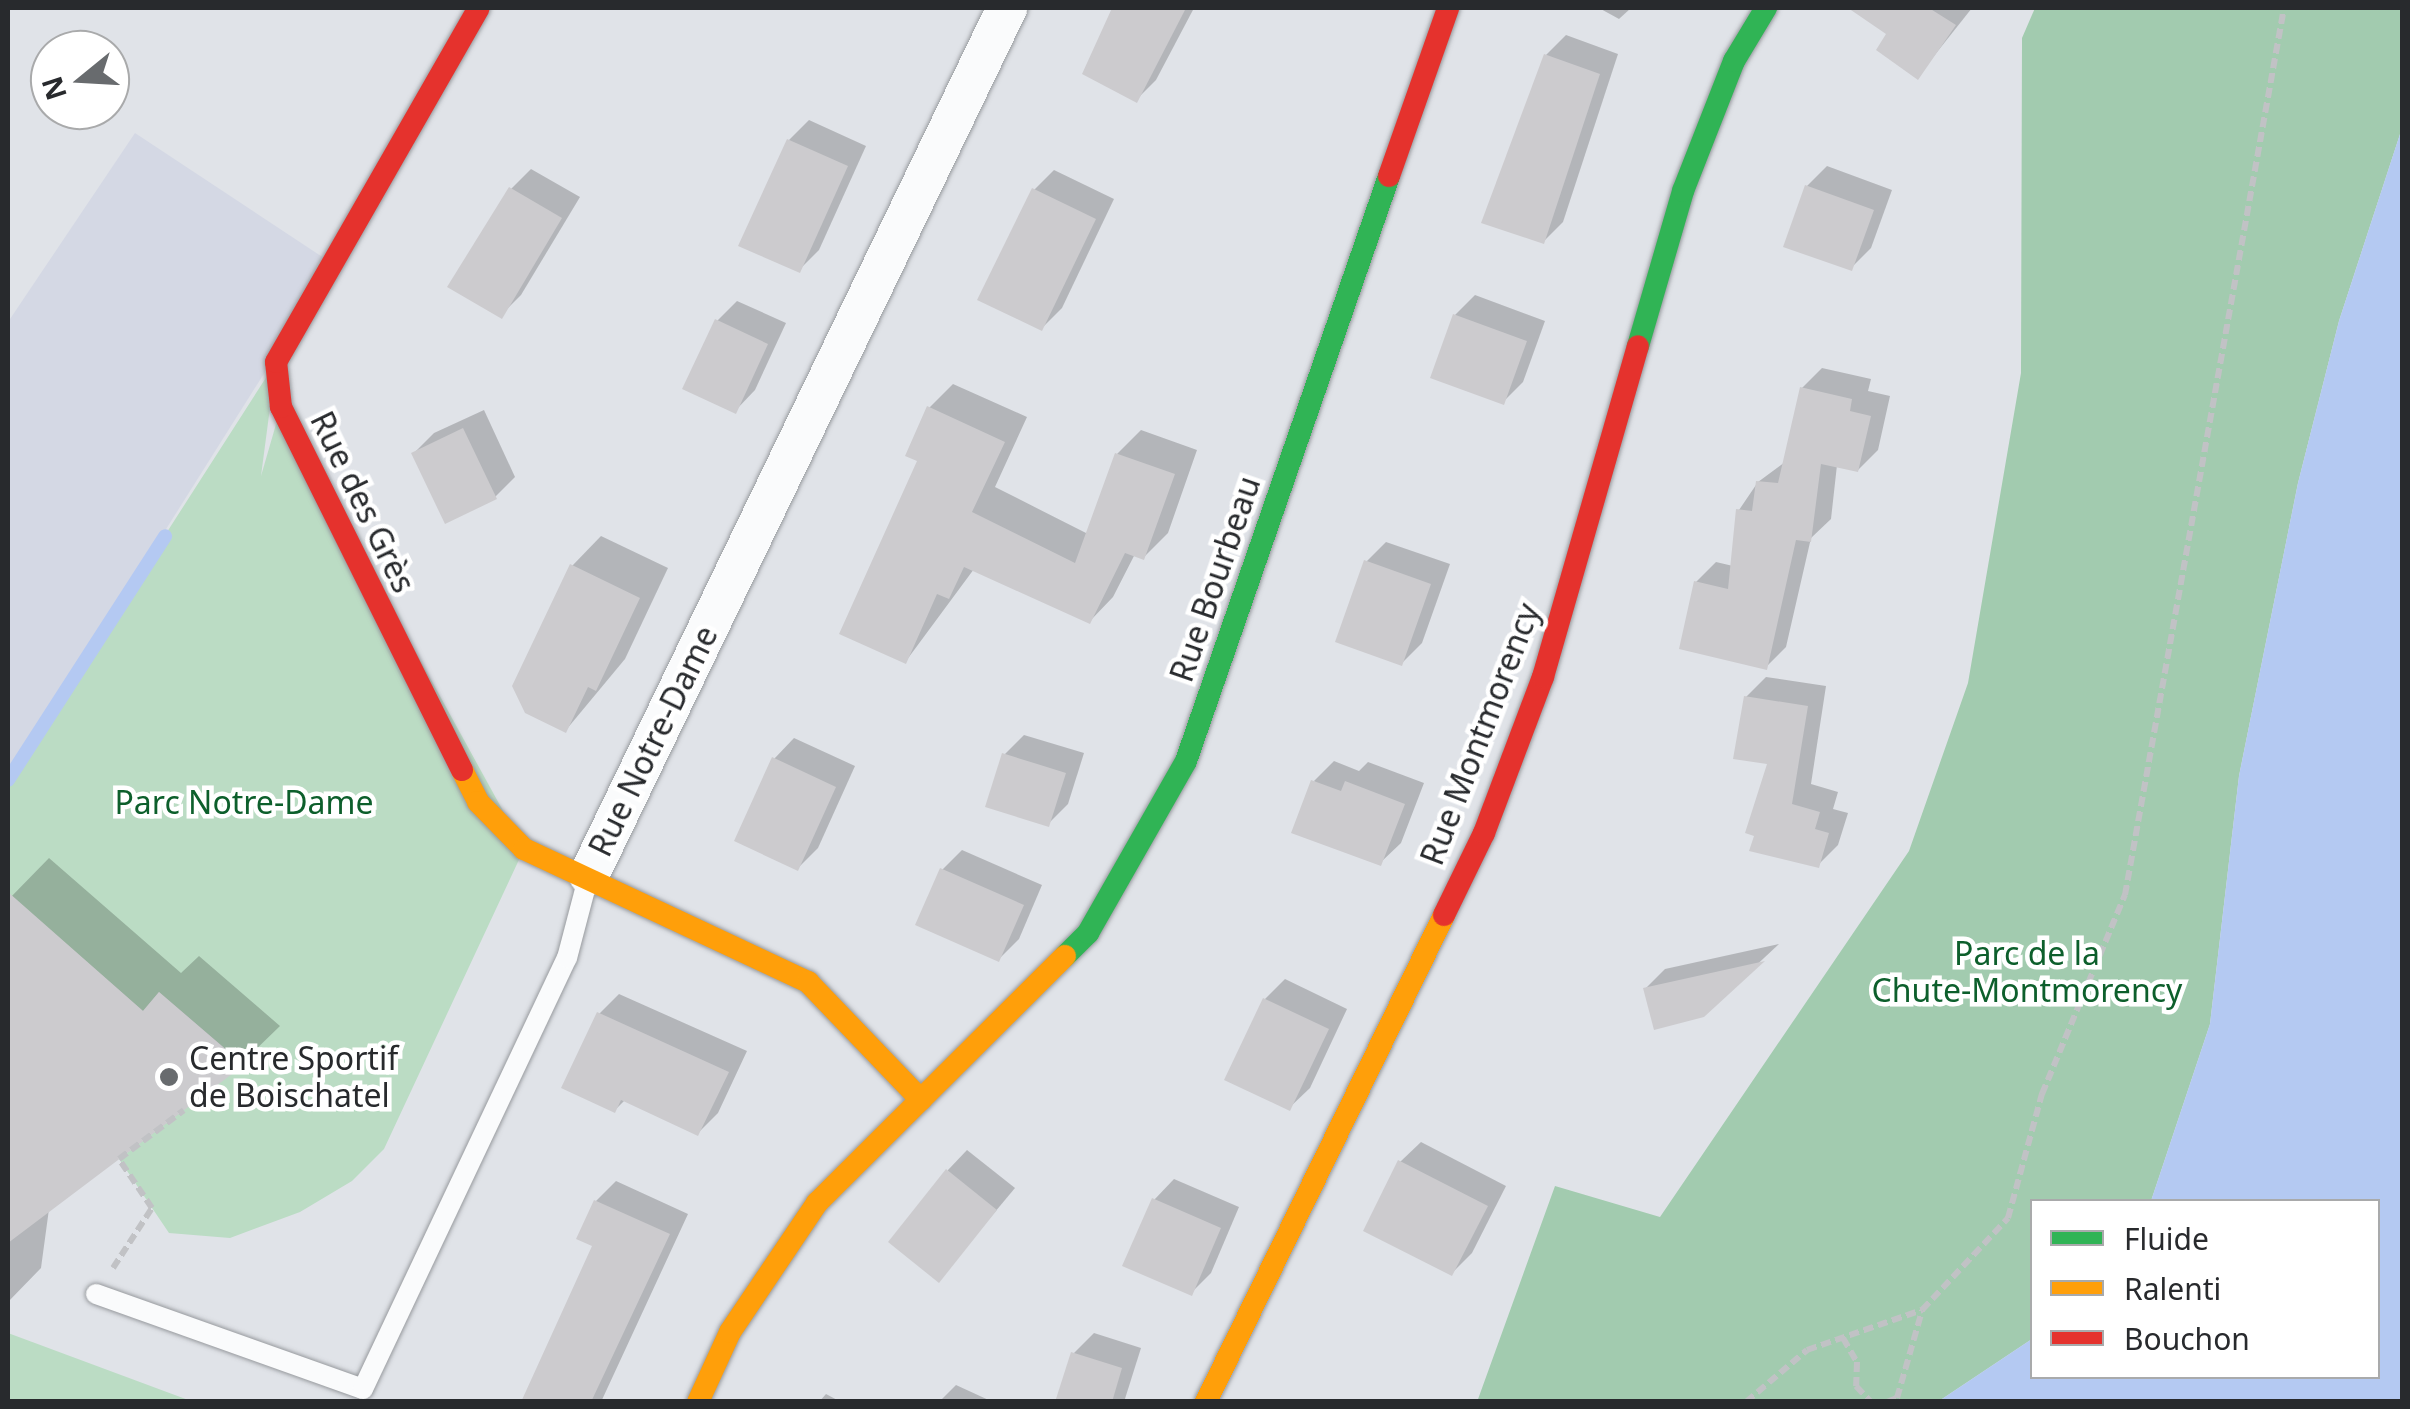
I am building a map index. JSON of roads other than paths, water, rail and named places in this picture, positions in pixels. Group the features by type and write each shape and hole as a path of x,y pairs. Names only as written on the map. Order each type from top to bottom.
{"street":[{"name":"Rue des Grès","path":"479,8 276,362 280,407 478,802 524,849 588,875"},
{"name":"Rue Notre-Dame","path":"921,1100 808,982 588,875 1006,8"},
{"name":"Rue Bourbeau","path":"921,1100 1088,933 1186,761 1448,8"},
{"name":"Rue Montmorency","path":"1206,1402 1484,833 1543,678 1683,191 1734,61 1766,8"},
{"path":"698,1402 730,1332 817,1202 921,1100"}],"lane":[{"path":"96,1294 362,1390 567,958 588,875"}],"water":[{"path":"2402,128 2402,1401 1939,1401 2030,1340 2030,1379 2380,1379 2380,1199 2152,1199 2210,1024 2239,776 2298,483 2339,321"}],"waterway":[{"path":"8,780 165,536"}],"place":[{"name":"Centre Sportif de Boischatel","path":"169,1077"}],"park label":[{"name":"Parc Notre-Dame","path":"244,802"},
{"name":"Parc de la Chute-Montmorency","path":"2027,972"}]}
